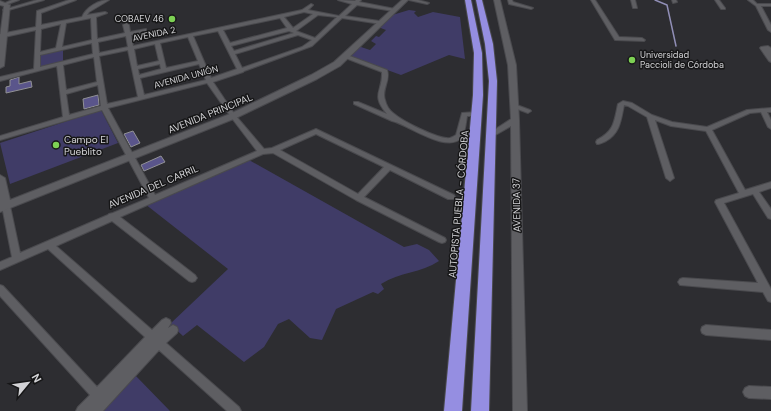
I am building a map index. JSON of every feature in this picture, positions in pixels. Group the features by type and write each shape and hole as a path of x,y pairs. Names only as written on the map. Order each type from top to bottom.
{"highway":[{"name":"AUTOPISTA PUEBLA - CÓRDOBA","path":"453,411 477,114 478,53 468,0"},
{"path":"479,0 492,61 492,134 480,394 481,411"}],"street":[{"path":"3,4 17,0"},
{"path":"18,7 42,0"},
{"path":"37,69 39,12 74,0"},
{"path":"84,17 86,11 106,0"},
{"path":"340,0 357,1 393,10"},
{"name":"AVENIDA PRINCIPAL","path":"3,207 233,116 325,72 345,56 405,0"},
{"path":"410,0 427,3"},
{"name":"AVENIDA 37","path":"497,0 512,65 515,120 520,411"},
{"path":"510,0 511,2 531,8"},
{"path":"593,0 617,39 642,40"},
{"path":"633,0 635,7"},
{"path":"717,0 723,8"},
{"path":"750,0 758,5 771,30"},
{"name":"AVENIDA UNIÓN","path":"0,138 104,107 209,81 242,71 304,48 316,40 339,16 357,1"},
{"path":"3,4 44,10"},
{"path":"0,66 3,4"},
{"name":"AVENIDA 2","path":"0,79 96,55 304,11 311,5"},
{"path":"758,5 771,5"},
{"path":"304,11 379,23"},
{"path":"1,36 105,13"},
{"path":"232,53 293,31 316,13"},
{"path":"93,15 94,40 104,107 153,198"},
{"path":"281,16 293,31 316,40"},
{"path":"59,49 64,22"},
{"path":"126,25 141,98"},
{"path":"220,29 242,71"},
{"path":"38,54 94,40 144,30"},
{"path":"229,45 293,31"},
{"path":"190,35 209,81 233,116 262,152"},
{"path":"157,42 164,71"},
{"path":"771,53 768,48 763,48 771,60"},
{"path":"345,56 385,72 381,99 388,111 399,122"},
{"path":"134,68 162,62"},
{"path":"136,77 200,62"},
{"path":"60,64 66,118"},
{"path":"63,93 100,83"},
{"path":"356,103 445,140 453,140 459,136 464,114 477,114"},
{"path":"599,142 612,136 617,124 621,104 623,103 630,104 650,116 678,126 708,130 749,111 771,110"},
{"path":"514,106 528,111"},
{"path":"763,110 771,127"},
{"path":"650,116 670,178"},
{"path":"492,134 515,120"},
{"path":"708,130 743,193"},
{"name":"AVENIDA DEL CARRIL","path":"0,266 153,198 262,152 274,150 316,131 389,167"},
{"path":"274,150 359,198 442,240"},
{"path":"359,198 389,167 451,197"},
{"path":"0,178 3,207 17,258"},
{"path":"771,185 719,202 771,298"},
{"path":"754,190 771,216"},
{"path":"112,216 192,278"},
{"path":"48,244 235,411"},
{"path":"683,282 765,288"},
{"path":"0,289 97,395"},
{"path":"82,411 169,327"},
{"path":"706,330 771,335"},
{"path":"94,411 156,340"},
{"path":"749,392 771,393"}],"shaded area":[{"path":"409,10 416,11 414,13 418,17 433,12 460,17 465,59 449,55 401,75 349,56 358,46 370,50 376,44 371,41 376,36 379,37 386,30 378,27 389,16"},
{"path":"63,49 63,61 39,67 39,54"},
{"name":"Campo El Pueblito","path":"101,110 118,143 10,184 0,143"},
{"path":"249,160 404,247 417,244 429,250 439,261 425,268 388,280 381,284 384,289 378,294 373,292 336,309 322,340 310,338 289,319 278,324 264,347 244,362 197,325 183,336 170,324 228,269 145,204"},
{"path":"134,374 170,411 100,411"}],"building":[{"path":"19,77 19,84 31,81 32,87 6,93 6,87 10,86 10,80"},
{"path":"98,95 99,105 84,109 83,99"},
{"path":"133,131 140,143 131,147 124,134"},
{"path":"161,156 165,162 144,171 141,165"}],"waterway":[{"path":"655,0 667,5 676,46"}],"place":[{"name":"COBAEV 46","path":"172,19"},
{"name":"Universidad Paccioli de Córdoba","path":"632,60"},
{"name":"Campo El Pueblito","path":"56,145"}]}
